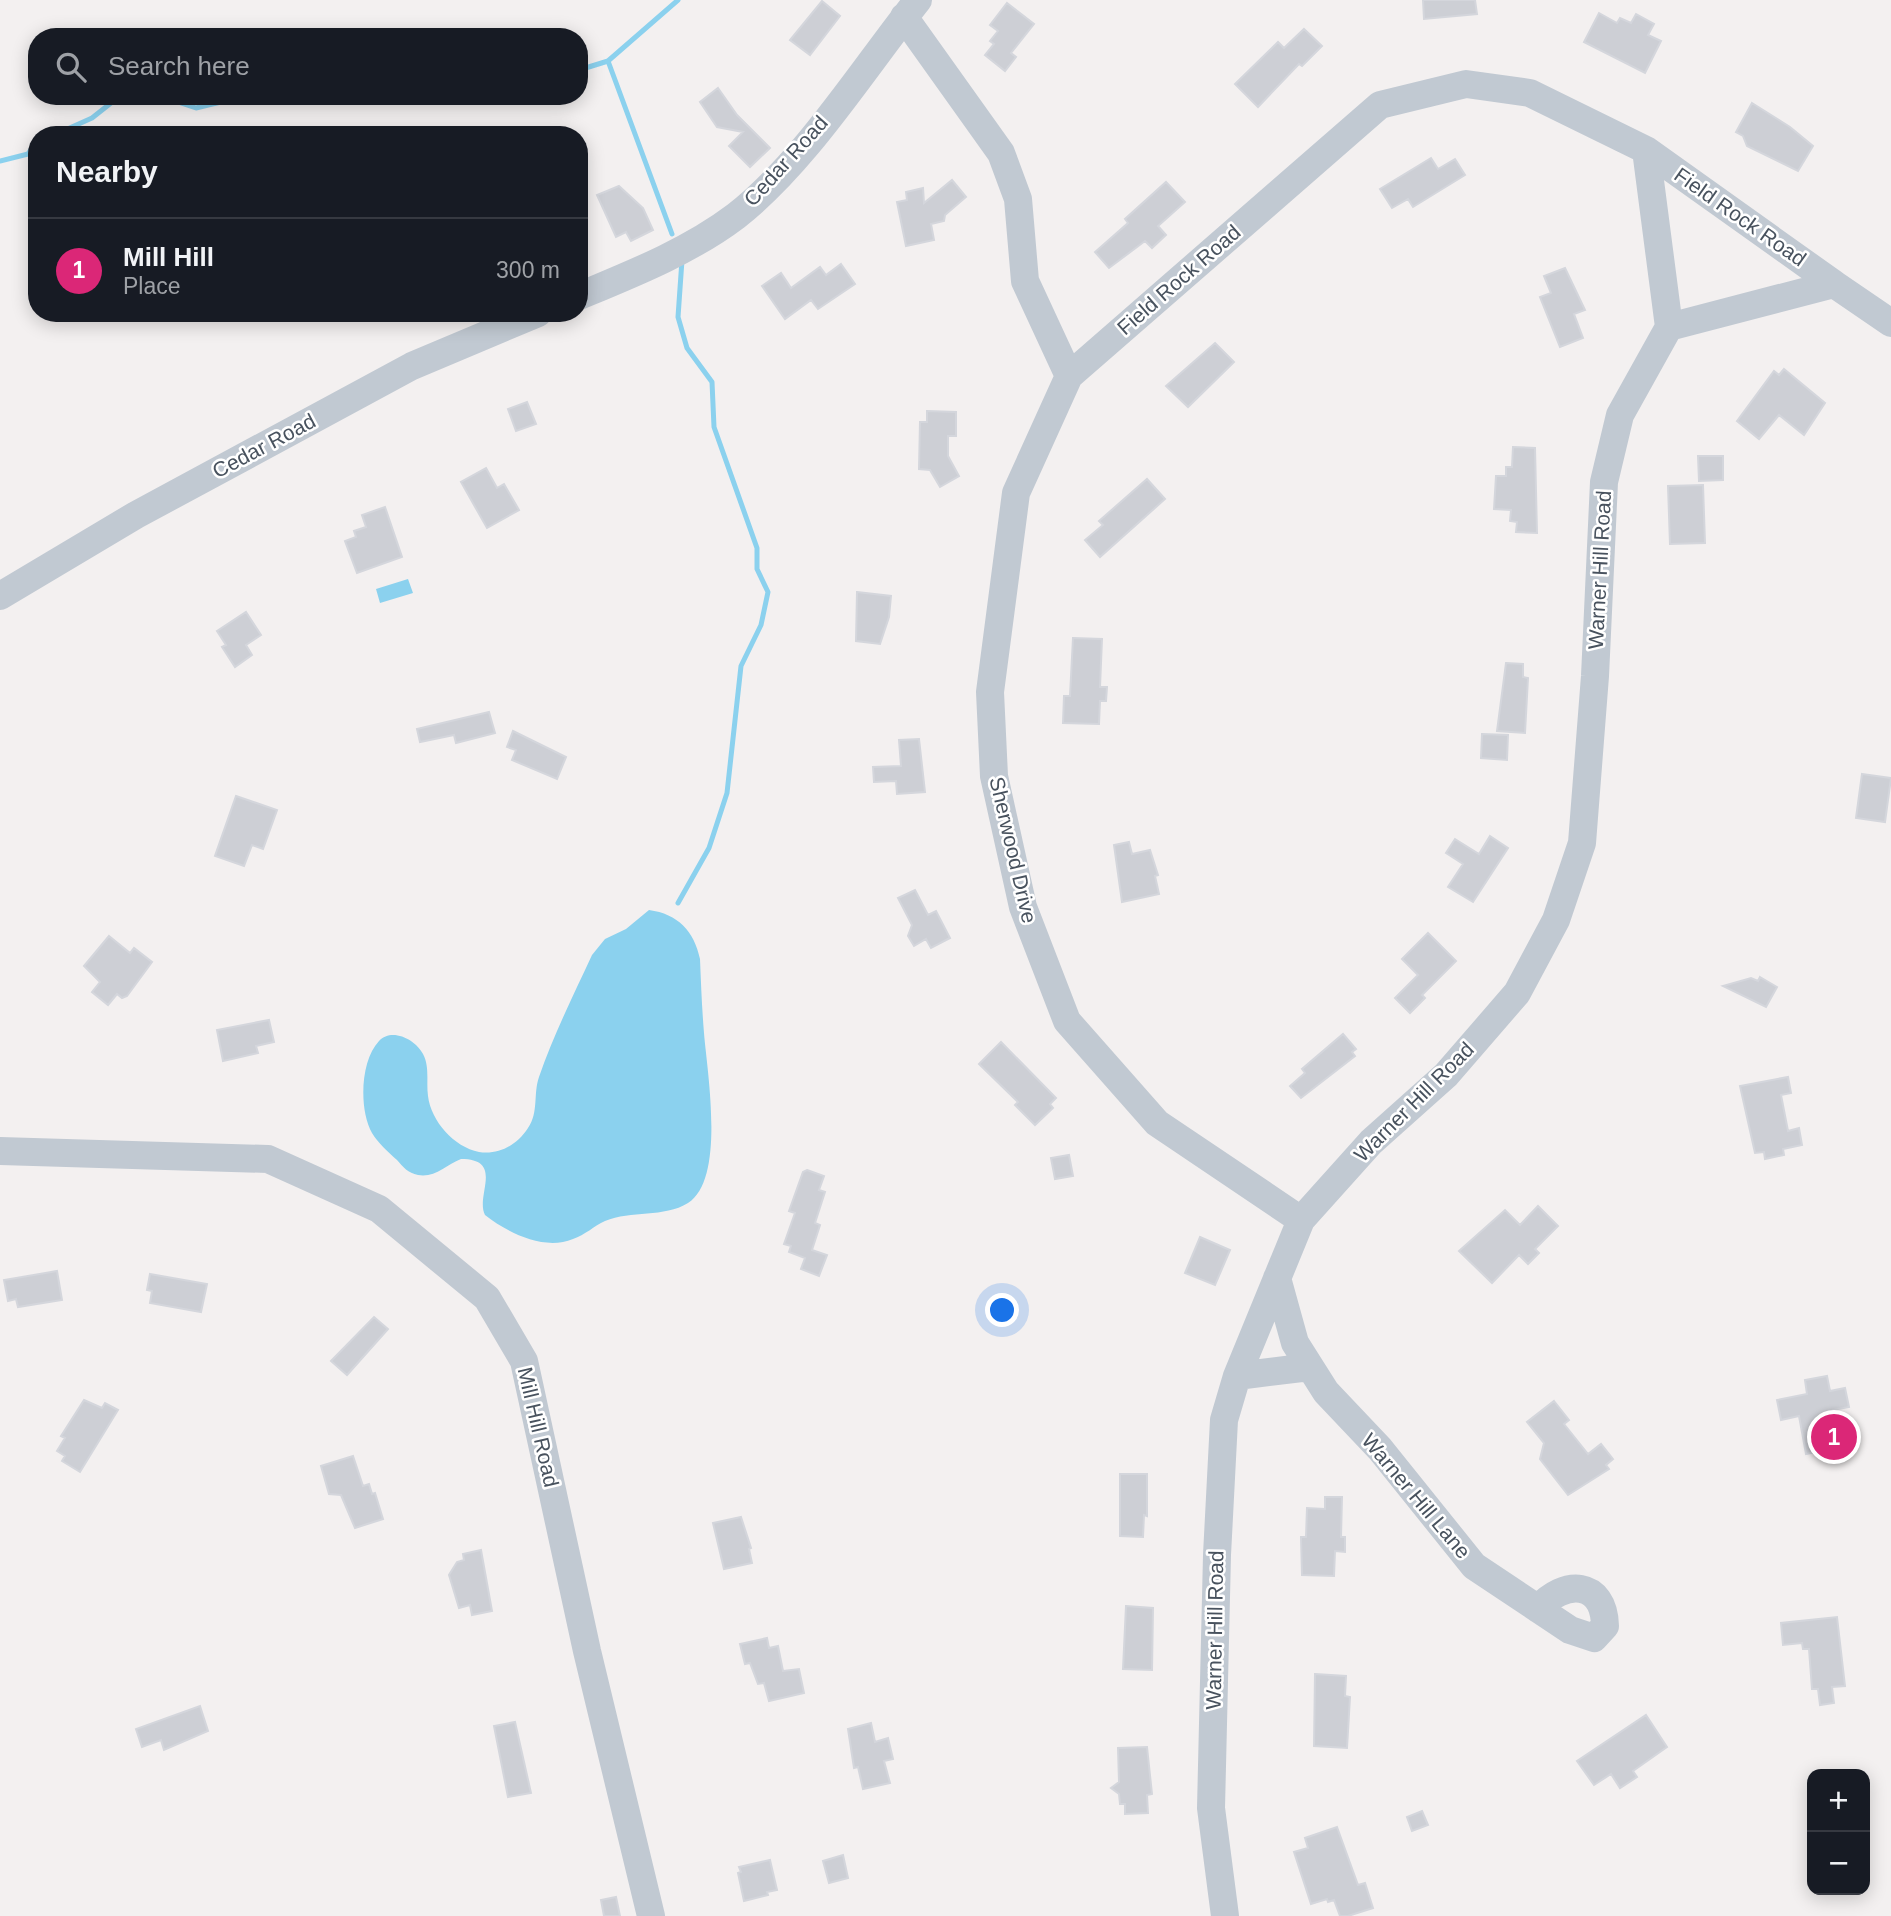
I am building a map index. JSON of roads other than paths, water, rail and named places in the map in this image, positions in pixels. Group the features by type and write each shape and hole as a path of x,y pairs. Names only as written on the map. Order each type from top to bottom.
{"street":[{"name":"Cedar Road","path":"588,292 673,253 736,216 802,149 911,9"},
{"path":"911,9 1001,152 1018,199 1025,281 1069,376"},
{"name":"Field Rock Road","path":"1069,376 1380,105 1466,83 1530,93 1646,150 1834,284"},
{"name":"Field Rock Road","path":"1646,150 1669,327"},
{"path":"1669,327 1834,284 1891,323"},
{"name":"Cedar Road","path":"0,596 136,515 412,366 517,322"},
{"name":"Warner Hill Road","path":"1225,1916 1211,1808 1216,1568 1224,1420 1237,1376 1301,1220 1371,1142 1447,1075 1517,993 1556,920 1582,843 1595,676 1604,482 1620,415 1669,327"},
{"name":"Sherwood Drive","path":"1069,376 1016,493 990,692 995,776 1023,907 1067,1021 1157,1123 1301,1220"},
{"name":"Mill Hill Road","path":"0,1151 268,1159 379,1209 487,1298 524,1361 587,1651 651,1916"},
{"name":"Warner Hill Lane","path":"1277,1278 1295,1343 1326,1392 1380,1449 1474,1566 1538,1609"},
{"path":"1237,1376 1310,1367"}],"water":[{"path":"408,579 413,593 380,603 376,589"},
{"path":"649,910 668,915 683,926 694,940 700,959 711,1149 700,1190 688,1203 669,1211 615,1218 562,1242 538,1241 515,1234 485,1215 483,1198 486,1180 482,1165 461,1159 435,1173 418,1175 406,1169 380,1144 372,1133 365,1112 365,1073 373,1050 379,1041 390,1035 403,1037 420,1049 426,1064 430,1105 445,1132 453,1139 470,1149 486,1153 507,1148 519,1139 531,1122 537,1083 592,955 605,939 626,929"}],"waterway":[{"path":"588,67 608,61 678,0"},
{"path":"608,61 672,234"},
{"path":"74,126 92,118 108,105"},
{"path":"187,105 196,108 208,105"},
{"path":"0,161 28,154"},
{"path":"678,903 709,848 727,793 741,666 761,625 768,592 757,569 757,548 714,427 712,382 687,348 678,317 682,260"}],"place":[{"name":"Mill Hill","path":"1834,1437"}]}
